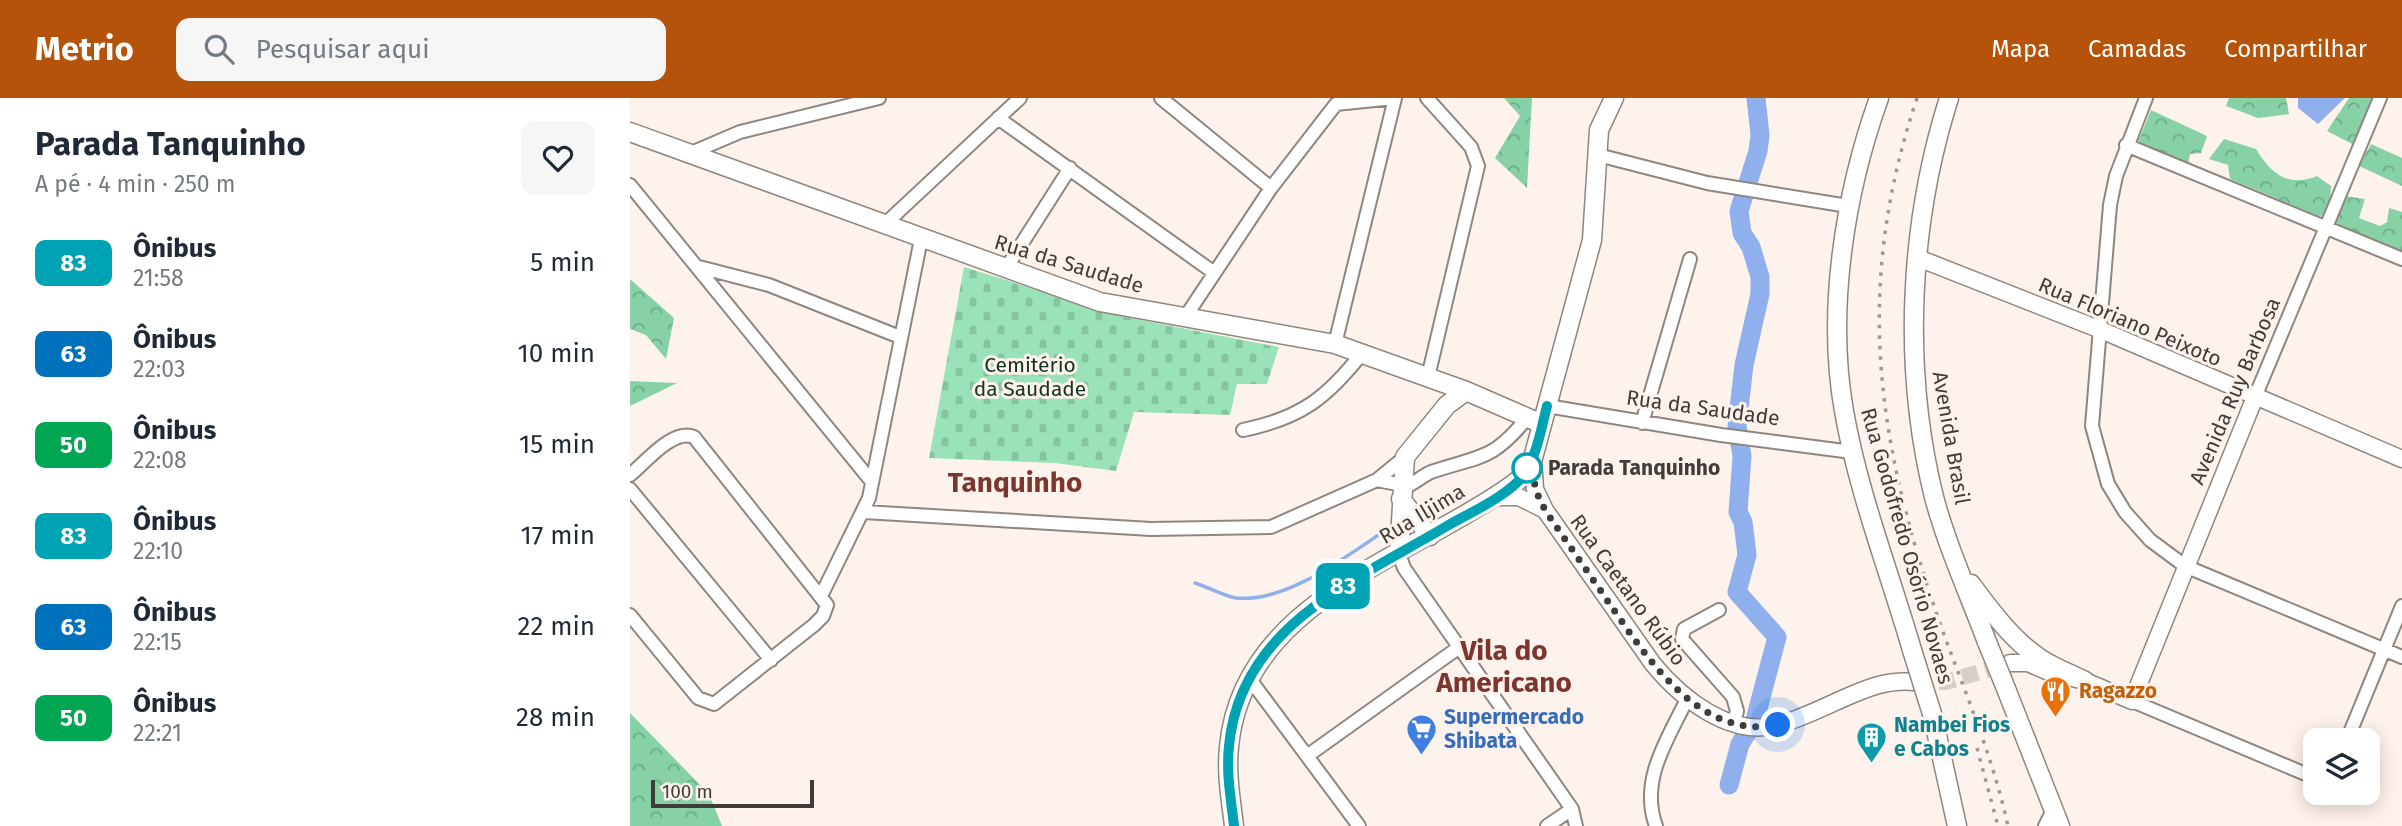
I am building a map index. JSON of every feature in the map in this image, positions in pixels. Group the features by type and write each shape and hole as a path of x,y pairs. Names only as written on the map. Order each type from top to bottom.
{"main road":[{"name":"Rua Iljima","path":"1234,826 1228,775 1229,747 1237,706 1249,678 1272,642 1334,591 1496,497 1520,479 1533,458 1535,420 1547,406 1592,240 1600,125 1614,98"},
{"name":"Rua Godofredo Osório Novaes","path":"1879,98 1864,141 1848,205 1839,295 1843,408 1852,452 1933,717 1957,826"},
{"name":"Avenida Brasil","path":"1948,98 1937,136 1918,258 1915,359 1921,424 1934,498 2053,821"},
{"name":"Rua da Saudade","path":"630,132 1005,270 1100,302 1335,344 1466,391 1535,420"},
{"path":"1436,380 1447,405"},
{"path":"1399,554 1405,457 1447,405 1466,391"},
{"path":"1402,493 1430,536"},
{"path":"1960,570 2009,631 2029,649 2041,659 2085,681"}],"street":[{"path":"691,153 740,132 879,98"},
{"path":"884,225 1020,98"},
{"path":"1161,98 1271,188"},
{"path":"1184,319 1213,272 1333,101 1395,98 1335,344"},
{"path":"1427,98 1471,147 1478,166 1436,380"},
{"path":"2146,98 2126,145 2110,205 2092,426 2105,475 2125,512 2150,540 2185,566 2402,657"},
{"name":"Avenida Ruy Barbosa","path":"2132,701 2185,566 2380,98"},
{"path":"998,118 1213,272"},
{"path":"2126,145 2402,259"},
{"path":"1598,155 1741,189 1848,205"},
{"path":"1005,270 1070,168"},
{"path":"630,185 872,482"},
{"path":"821,596 864,512 921,239"},
{"name":"Rua Floriano Peixoto","path":"1918,258 2101,330 2402,459"},
{"path":"1642,423 1690,259"},
{"path":"699,267 769,285 900,337"},
{"path":"1243,430 1276,423 1297,414 1323,397 1363,352"},
{"name":"Rua da Saudade","path":"1547,406 1721,435 1852,452"},
{"path":"1377,480 1402,493 1431,472 1484,457 1535,420"},
{"path":"630,475 675,438 688,434 694,437 827,605 823,616 814,625 719,701 709,704 698,698 630,615"},
{"path":"864,512 1152,529 1251,529 1282,523 1377,480 1405,457"},
{"name":"Rua Caetano Rúbio","path":"1533,458 1535,489 1545,510 1640,648 1662,675 1688,699 1705,710 1742,725"},
{"path":"630,489 771,660"},
{"name":"Rua Caetano Rúbio","path":"1496,497 1519,497 1545,510"},
{"path":"1399,554 1404,568 1458,649 1572,809 1576,826"},
{"path":"2352,728 2402,606"},
{"path":"1719,610 1690,624 1684,629 1682,639 1733,697 1742,725 1778,725 1885,683 1915,682"},
{"path":"1307,756 1458,649"},
{"path":"2010,663 2028,663 2051,673 2085,681 2303,774"},
{"path":"1249,678 1359,826"},
{"path":"1656,826 1649,800 1650,784 1656,765 1688,699"},
{"path":"1547,826 1572,809"}],"green space":[{"path":"1504,98 1532,98 1527,188 1495,158 1520,116"},
{"path":"2229,98 2286,98 2289,114 2258,118 2226,106"},
{"path":"2349,98 2372,98 2354,145 2327,131"},
{"path":"2151,110 2207,136 2201,153 2190,154 2188,164 2138,142"},
{"path":"2224,139 2256,149 2274,171 2288,179 2317,176 2331,186 2330,204 2320,218 2305,215 2276,198 2230,179 2228,165 2209,159"},
{"path":"2371,144 2402,158 2402,186 2359,166"},
{"path":"2344,196 2365,199 2359,218 2380,226 2387,222 2389,208 2402,212 2402,251 2335,224"},
{"name":"Cemitério da Saudade","path":"964,267 1125,317 1279,347 1267,384 1237,384 1230,415 1134,412 1116,471 1055,463 929,458"},
{"path":"630,279 674,318 666,359 646,335 630,329"},
{"path":"630,381 677,383 630,406"},
{"path":"630,713 709,794 722,826 630,826"}],"water":[{"path":"2298,98 2345,98 2318,124 2298,108"}],"waterway":[{"path":"1729,785 1740,744 1755,720 1777,637 1737,592 1747,555 1743,522 1738,512 1742,456 1737,426 1744,365 1760,294 1760,277 1751,247 1742,233 1739,211 1758,151 1760,135 1756,98"},
{"path":"1195,583 1236,598 1277,592 1340,561 1395,524"}],"tunnel":[{"path":"1915,682 1946,682 2007,664"}],"railway":[{"path":"1917,98 1898,166 1885,232 1880,295 1881,358 1887,420 1899,484 1916,548 1937,615 1985,746 2008,826"},
{"path":"1977,748 1998,826"}],"bus line":[{"name":"83","path":"1234,826 1228,775 1231,728 1249,678 1272,642 1307,610 1334,591 1496,497 1520,479 1533,458 1547,406"}],"place":[{"name":"Parada Tanquinho","path":"1527,468"},
{"name":"Ragazzo","path":"2056,718"},
{"name":"Supermercado Shibata","path":"1421,756"},
{"name":"Nambei Fios e Cabos","path":"1871,764"}],"district":[{"name":"Tanquinho","path":"1015,482"},
{"name":"Vila do Americano","path":"1504,666"}],"route":[{"path":"1527,468 1533,458 1535,489 1545,510 1640,648 1662,675 1688,699 1734,723 1755,728 1778,725"}]}
